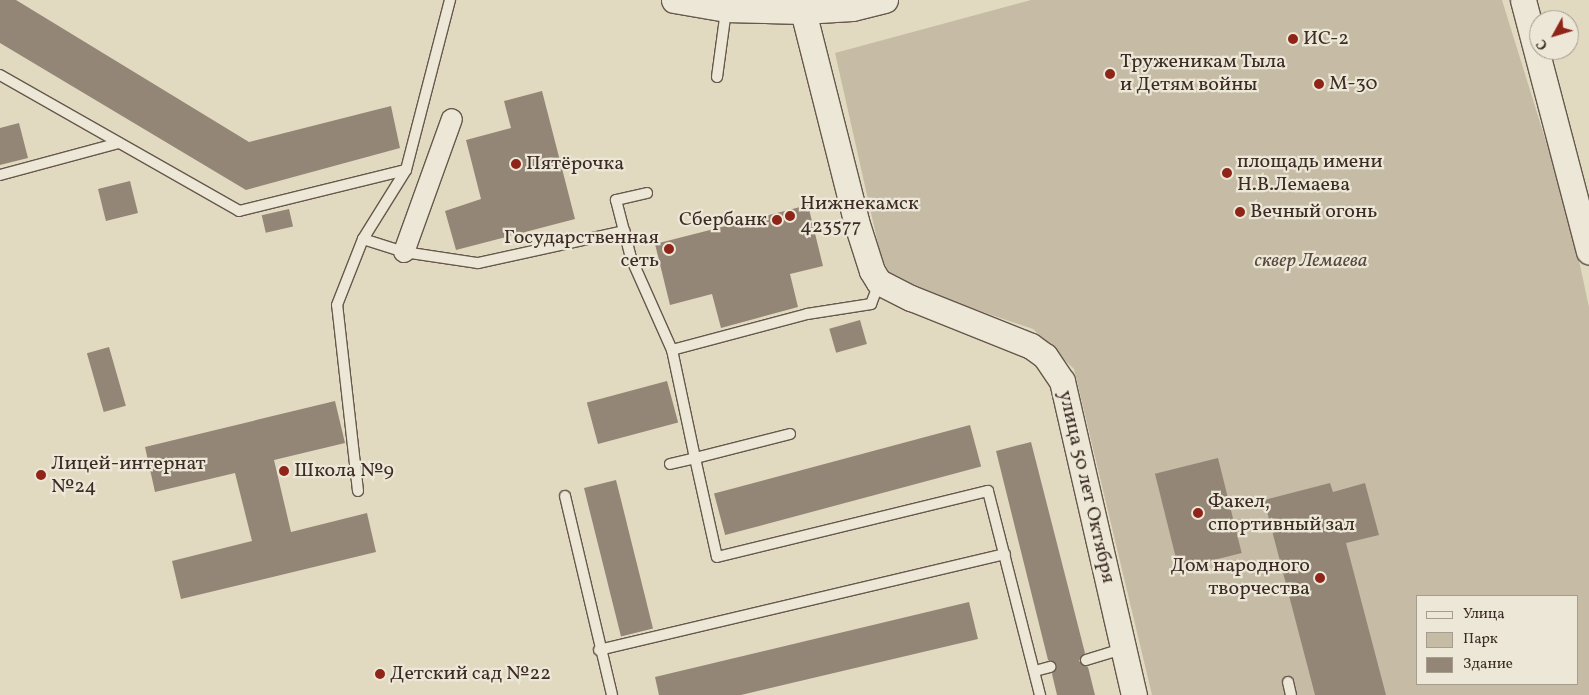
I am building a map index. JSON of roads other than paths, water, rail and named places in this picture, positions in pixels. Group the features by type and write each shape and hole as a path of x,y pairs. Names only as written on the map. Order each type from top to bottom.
{"street":[{"path":"674,0 726,9 805,5 852,8 885,0"},
{"path":"1523,0 1589,248"},
{"path":"805,5 856,221 872,271 880,282"},
{"path":"404,252 452,119"},
{"name":"улица 50 лет Октября","path":"880,282 911,298 1008,334 1032,346 1054,366 1068,398 1134,695"}],"lane":[{"path":"358,491 337,305 363,239 406,170 450,0"},
{"path":"717,77 726,9"},
{"path":"0,75 239,211 406,170"},
{"path":"0,176 120,143"},
{"path":"647,193 616,200 631,258 672,350 717,556 988,491 1040,695"},
{"path":"363,239 404,252 478,263 625,231"},
{"path":"672,350 807,314 871,304 880,282"},
{"path":"670,464 790,434"},
{"path":"565,496 599,650 612,695"},
{"path":"599,650 1005,554"},
{"path":"1086,660 1123,649"},
{"path":"1035,671 1050,667"},
{"path":"1288,682 1291,695"}],"place":[{"name":"ИС-2","path":"1293,39"},
{"name":"Труженикам Тыла и Детям войны","path":"1110,74"},
{"name":"М-30","path":"1319,84"},
{"name":"Пятёрочка","path":"516,164"},
{"name":"площадь имени Н.В.Лемаева","path":"1227,173"},
{"name":"Вечный огонь","path":"1240,212"},
{"name":"Нижнекамск 423577","path":"790,216"},
{"name":"Сбербанк","path":"777,220"},
{"name":"Государственная сеть","path":"669,249"},
{"name":"Школа №9","path":"284,471"},
{"name":"Лицей-интернат №24","path":"41,475"},
{"name":"Факел, спортивный зал","path":"1198,513"},
{"name":"Дом народного творчества","path":"1320,578"},
{"name":"Детский сад №22","path":"380,674"}],"park label":[{"name":"сквер Лемаева","path":"1311,261"}]}
